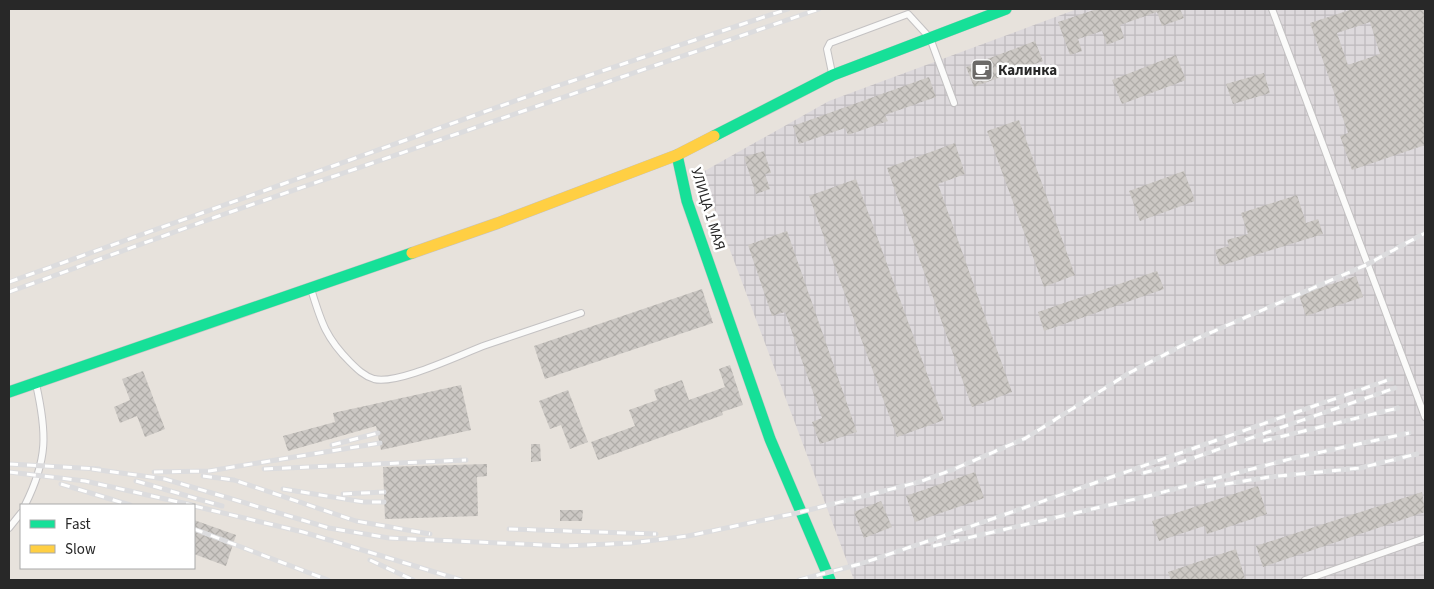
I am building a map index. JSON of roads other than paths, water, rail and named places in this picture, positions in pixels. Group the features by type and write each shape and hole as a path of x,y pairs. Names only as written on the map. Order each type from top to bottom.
{"street":[{"name":"УЛИЦА 1 МАЯ","path":"830,580 794,491 770,440 687,201 677,155 833,75 1006,9"},
{"path":"9,392 498,223 677,155"}],"lane":[{"path":"1272,9 1425,417"},
{"path":"833,75 826,49 830,43 908,14 930,38 954,103"},
{"path":"310,288 324,329 332,345 361,373 373,379 384,380 400,377 486,345 581,313"},
{"path":"26,504 40,475 44,436 36,382"},
{"path":"9,528 20,514"},
{"path":"1305,580 1425,538"}],"railway":[{"path":"9,282 554,87 788,9"},
{"path":"9,292 216,217 819,9"},
{"path":"92,469 165,479 329,528 389,538 566,546 631,543 688,536 797,513 919,482 952,470 1026,438 1129,373 1189,342 1366,265 1425,233"},
{"path":"799,580 860,564 952,533 1391,379"},
{"path":"1143,473 1173,465 1395,388"},
{"path":"1263,441 1398,408"},
{"path":"332,445 378,433"},
{"path":"933,546 1148,496 1294,458 1409,433"},
{"path":"154,472 209,471 380,443"},
{"path":"1207,487 1269,477 1360,468 1417,454"},
{"path":"264,469 466,460"},
{"path":"9,464 99,469"},
{"path":"9,472 85,481 188,504"},
{"path":"203,476 234,480 356,521 430,534"},
{"path":"136,481 222,506"},
{"path":"61,484 127,504"},
{"path":"283,489 364,502 384,502"},
{"path":"343,494 384,492"},
{"path":"195,506 303,532 461,580"},
{"path":"195,529 328,580"},
{"path":"509,529 656,534"},
{"path":"370,560 413,580"}],"place":[{"name":"Калинка","path":"982,70"}]}
